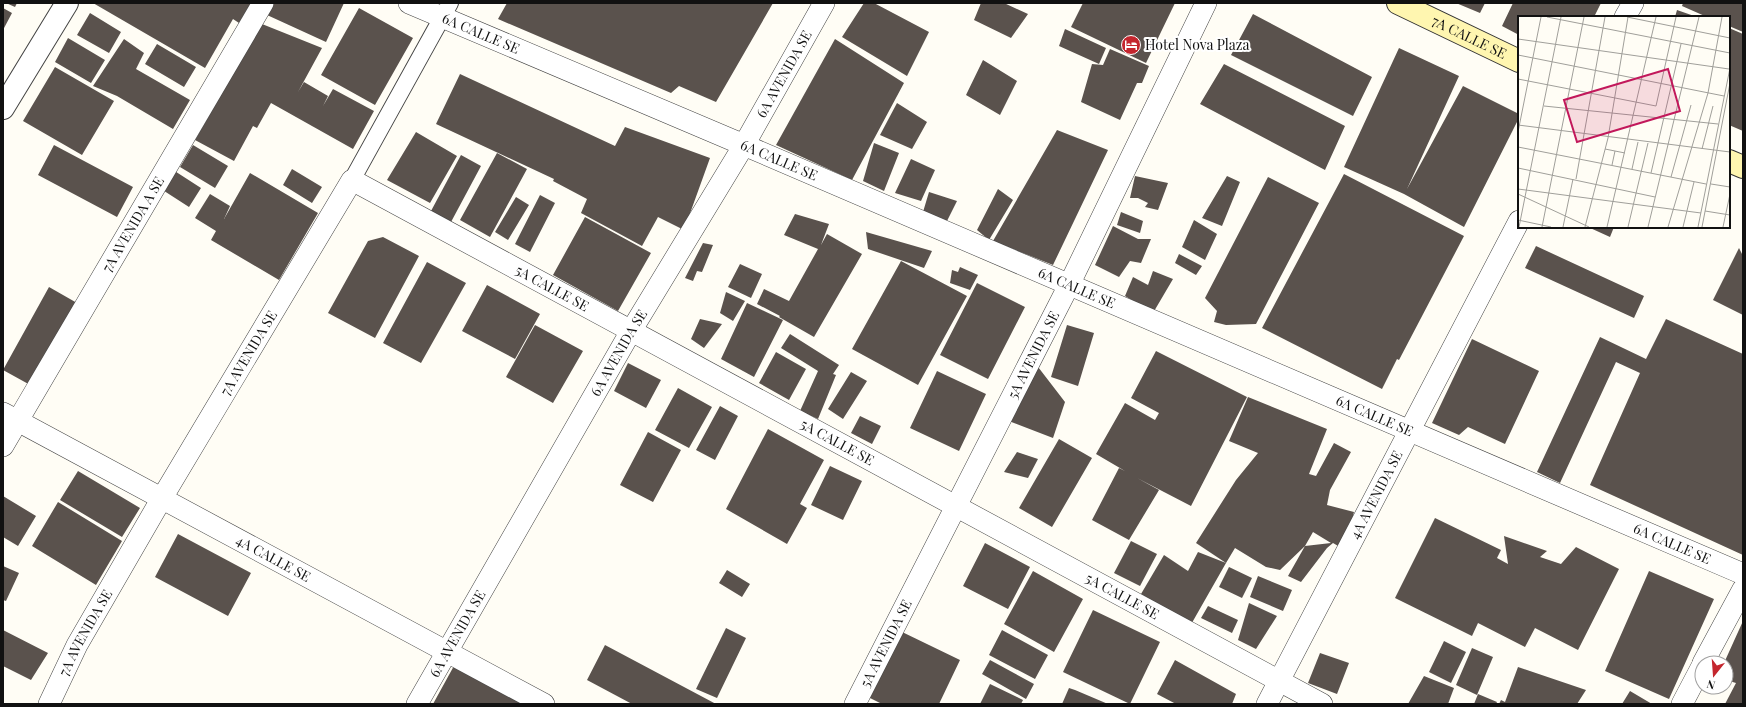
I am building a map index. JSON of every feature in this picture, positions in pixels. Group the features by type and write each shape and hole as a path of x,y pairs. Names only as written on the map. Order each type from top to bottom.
{"main road":[{"name":"7A CALLE SE","path":"1398,3 1518,61"},
{"path":"1730,161 1743,167"}],"street":[{"path":"3,108 67,3"},
{"name":"7A AVENIDA A SE","path":"3,446 10,416 262,3"},
{"name":"6A CALLE SE","path":"409,3 446,10 744,145 1743,574"},
{"name":"6A AVENIDA SE","path":"417,704 631,331 744,145 824,3"},
{"name":"5A AVENIDA SE","path":"855,704 1069,285 1206,3"},
{"path":"1626,16 1633,3"},
{"name":"7A AVENIDA SE","path":"49,704 77,645 162,498 352,180 446,10"},
{"name":"5A CALLE SE","path":"352,180 1322,704"},
{"name":"4A AVENIDA SE","path":"1267,704 1518,223"},
{"name":"4A CALLE SE","path":"10,416 544,704"},
{"path":"1708,655 1743,589"},
{"path":"1682,704 1694,681"}],"building":[{"path":"6,3 17,3 15,7"},
{"path":"93,3 251,3 239,23 233,19 205,68"},
{"path":"274,3 344,3 326,42 267,15"},
{"path":"507,3 773,3 716,102 679,86 671,93 498,19"},
{"path":"864,3 874,3 929,32 907,76 842,37"},
{"path":"981,3 1004,3 1028,14 1011,38 974,20"},
{"name":"Hotel Nova Plaza","path":"1083,3 1175,3 1146,63 1071,27"},
{"path":"1456,3 1485,3 1480,13"},
{"path":"1513,3 1601,3 1594,16 1518,16 1518,34 1502,26"},
{"path":"1683,3 1743,3 1743,32 1730,26 1730,16 1705,16 1682,6"},
{"path":"3,8 12,13 3,30"},
{"path":"359,8 413,38 375,105 321,75"},
{"path":"1677,10 1694,16 1675,16"},
{"path":"90,13 121,32 109,53 77,35"},
{"path":"1253,14 1372,77 1353,116 1231,55"},
{"path":"262,24 322,48 298,92 304,82 328,96 323,106 333,89 374,111 353,149 271,103 257,128 253,126 234,161 195,140"},
{"path":"1730,28 1743,34 1743,131 1730,125"},
{"path":"1065,29 1106,48 1099,64 1059,46"},
{"path":"68,38 105,60 91,83 55,62"},
{"path":"124,39 144,53 136,69 190,100 173,129 117,96 93,86"},
{"path":"835,39 904,83 852,180 776,145"},
{"path":"157,44 196,67 184,87 145,64"},
{"path":"1399,48 1459,76 1407,189 1463,86 1518,114 1518,120 1464,227 1404,194 1344,167"},
{"path":"1110,49 1149,66 1142,83 1137,83 1120,120 1081,102 1092,64 1103,65"},
{"path":"983,60 1017,81 1000,115 966,95"},
{"path":"1224,64 1345,126 1325,170 1200,104"},
{"path":"55,67 114,101 82,155 23,121"},
{"path":"460,74 615,146 625,127 710,158 684,230 658,217 642,246 581,213 587,199 553,181 554,179 436,124"},
{"path":"897,103 927,122 912,149 880,135"},
{"path":"1057,130 1108,150 1053,265 993,241"},
{"path":"416,132 457,156 430,203 387,180"},
{"path":"874,143 899,153 884,191 863,181"},
{"path":"54,145 133,187 117,217 38,175"},
{"path":"193,145 228,166 215,188 180,167"},
{"path":"497,153 527,169 490,237 460,220"},
{"path":"461,155 481,166 451,222 431,211"},
{"path":"911,159 935,170 921,201 895,193"},
{"path":"170,168 201,188 189,207 158,187"},
{"path":"292,169 322,187 312,203 283,185"},
{"path":"250,173 318,213 279,280 211,240 216,231 195,218 210,194 230,206 224,219"},
{"path":"1344,174 1464,236 1399,360 1397,359 1382,389 1262,328"},
{"path":"1135,176 1168,183 1158,210 1145,207 1148,203 1138,198 1130,198"},
{"path":"1227,176 1240,182 1222,226 1202,218"},
{"path":"1268,177 1319,203 1256,324 1226,325 1214,322 1217,311 1205,298"},
{"path":"998,189 1013,200 989,240 977,230"},
{"path":"929,192 957,201 947,221 923,212"},
{"path":"540,195 555,203 530,252 515,244"},
{"path":"516,197 529,205 508,240 495,232"},
{"path":"1121,212 1143,221 1140,233 1117,225"},
{"path":"795,214 829,224 821,245 827,234 862,254 814,337 757,304 764,289 789,301 818,249 784,235"},
{"path":"585,217 651,253 618,311 553,275"},
{"path":"1194,220 1217,234 1205,260 1182,247"},
{"path":"1113,226 1138,239 1151,239 1141,263 1130,261 1119,277 1095,265"},
{"path":"1590,228 1614,228 1610,237"},
{"path":"866,232 932,251 924,268 868,249"},
{"path":"383,237 419,256 375,338 328,313 368,241"},
{"path":"703,243 713,245 702,272 697,271 693,281 685,278"},
{"path":"1536,246 1644,296 1634,318 1525,268"},
{"path":"1739,248 1743,256 1743,315 1713,300"},
{"path":"1179,254 1202,266 1196,275 1175,263"},
{"path":"901,261 967,296 918,385 852,349"},
{"path":"427,262 466,283 421,363 383,343"},
{"path":"740,264 762,274 751,298 728,287"},
{"path":"960,267 978,275 970,290 950,283 952,270 958,272"},
{"path":"1153,271 1173,279 1153,313 1125,296 1133,277 1148,285"},
{"path":"977,283 1025,307 988,379 940,355"},
{"path":"487,285 540,314 515,359 462,331"},
{"path":"49,287 77,303 32,386 3,370"},
{"path":"726,292 745,301 733,321 720,313"},
{"path":"747,303 783,320 754,377 721,359"},
{"path":"700,319 722,324 704,348 691,339"},
{"path":"1666,319 1743,354 1743,555 1590,485 1640,373 1616,362 1560,483 1537,472 1600,337 1646,359"},
{"path":"535,325 583,351 553,403 506,377"},
{"path":"1067,325 1094,333 1078,386 1051,377"},
{"path":"790,334 839,365 833,374 836,375 818,419 800,411 818,371 781,348"},
{"path":"1472,339 1539,371 1505,444 1468,427 1459,435 1432,423"},
{"path":"1156,351 1247,397 1191,506 1137,478 1159,490 1129,540 1092,520 1119,468 1125,471 1096,454 1125,403 1155,420 1159,413 1131,398"},
{"path":"776,352 806,369 789,400 759,383"},
{"path":"628,363 661,380 646,408 614,391"},
{"path":"1035,363 1065,402 1053,438 1006,420"},
{"path":"937,371 986,394 959,451 910,428"},
{"path":"851,372 867,381 843,419 828,409"},
{"path":"678,388 712,407 689,448 655,430"},
{"path":"1248,397 1327,429 1309,474 1316,476 1334,443 1351,452 1330,490 1327,505 1354,512 1345,550 1333,543 1327,548 1301,582 1288,576 1305,546 1280,570 1266,567 1235,548 1226,563 1196,543 1236,480 1258,453 1229,441","holes":["1313,532 1331,543 1305,546"]},
{"path":"720,406 738,416 715,460 696,450"},
{"path":"860,416 881,426 872,444 851,433"},
{"path":"768,429 824,460 800,504 807,508 787,544 726,509"},
{"path":"648,432 681,450 653,502 620,485"},
{"path":"1059,439 1092,458 1052,527 1019,508"},
{"path":"1017,452 1038,459 1028,478 1004,472"},
{"path":"830,466 862,481 843,520 811,505"},
{"path":"78,471 140,508 122,537 60,500"},
{"path":"3,496 36,516 18,546 3,537"},
{"path":"58,502 122,541 96,585 32,546"},
{"path":"1435,518 1501,550 1497,558 1508,564 1504,536 1547,551 1540,557 1561,564 1576,547 1619,569 1578,650 1535,628 1525,647 1478,623 1472,636 1395,598"},
{"path":"178,534 251,573 228,616 155,577"},
{"path":"1131,541 1157,554 1140,586 1114,573"},
{"path":"985,543 1030,567 1008,609 963,586"},
{"path":"1198,552 1226,563 1189,628 1168,611 1141,594 1164,555 1188,571"},
{"path":"3,566 19,573 6,601 3,600"},
{"path":"1229,567 1252,578 1242,598 1219,587"},
{"path":"727,570 750,584 742,597 719,583"},
{"path":"1033,571 1083,599 1054,652 1004,624"},
{"path":"1649,571 1714,599 1669,699 1605,671"},
{"path":"1258,576 1292,590 1283,611 1250,597"},
{"path":"1249,603 1277,616 1256,649 1238,640"},
{"path":"1208,606 1238,620 1232,633 1201,618"},
{"path":"1093,610 1160,642 1130,704 1063,672"},
{"path":"1743,621 1743,704 1725,704 1730,695 1734,695 1734,687 1736,683 1734,682 1734,655 1728,655"},
{"path":"726,628 746,638 717,698 696,689"},
{"path":"3,630 48,653 31,680 3,666"},
{"path":"898,630 960,660 939,704 882,704 866,696"},
{"path":"1002,630 1048,655 1035,679 989,655"},
{"path":"1444,641 1466,652 1451,683 1429,672"},
{"path":"605,645 716,704 632,704 587,680"},
{"path":"1472,648 1493,657 1477,695 1456,685"},
{"path":"1320,653 1349,663 1337,694 1308,683"},
{"path":"990,660 1034,684 1026,699 982,674"},
{"path":"1175,660 1236,694 1232,704 1176,704 1157,694"},
{"path":"455,664 527,704 433,704"},
{"path":"1518,667 1586,690 1577,704 1499,704 1501,700 1505,702"},
{"path":"1424,676 1454,688 1448,704 1408,704"},
{"path":"990,684 1023,700 1021,704 980,704"},
{"path":"1069,688 1075,690 1108,704 1062,704"},
{"path":"1630,691 1652,704 1622,704"},
{"path":"1478,694 1497,702 1496,704 1474,704"}],"place":[{"name":"Hotel Nova Plaza","path":"1131,45"}]}
